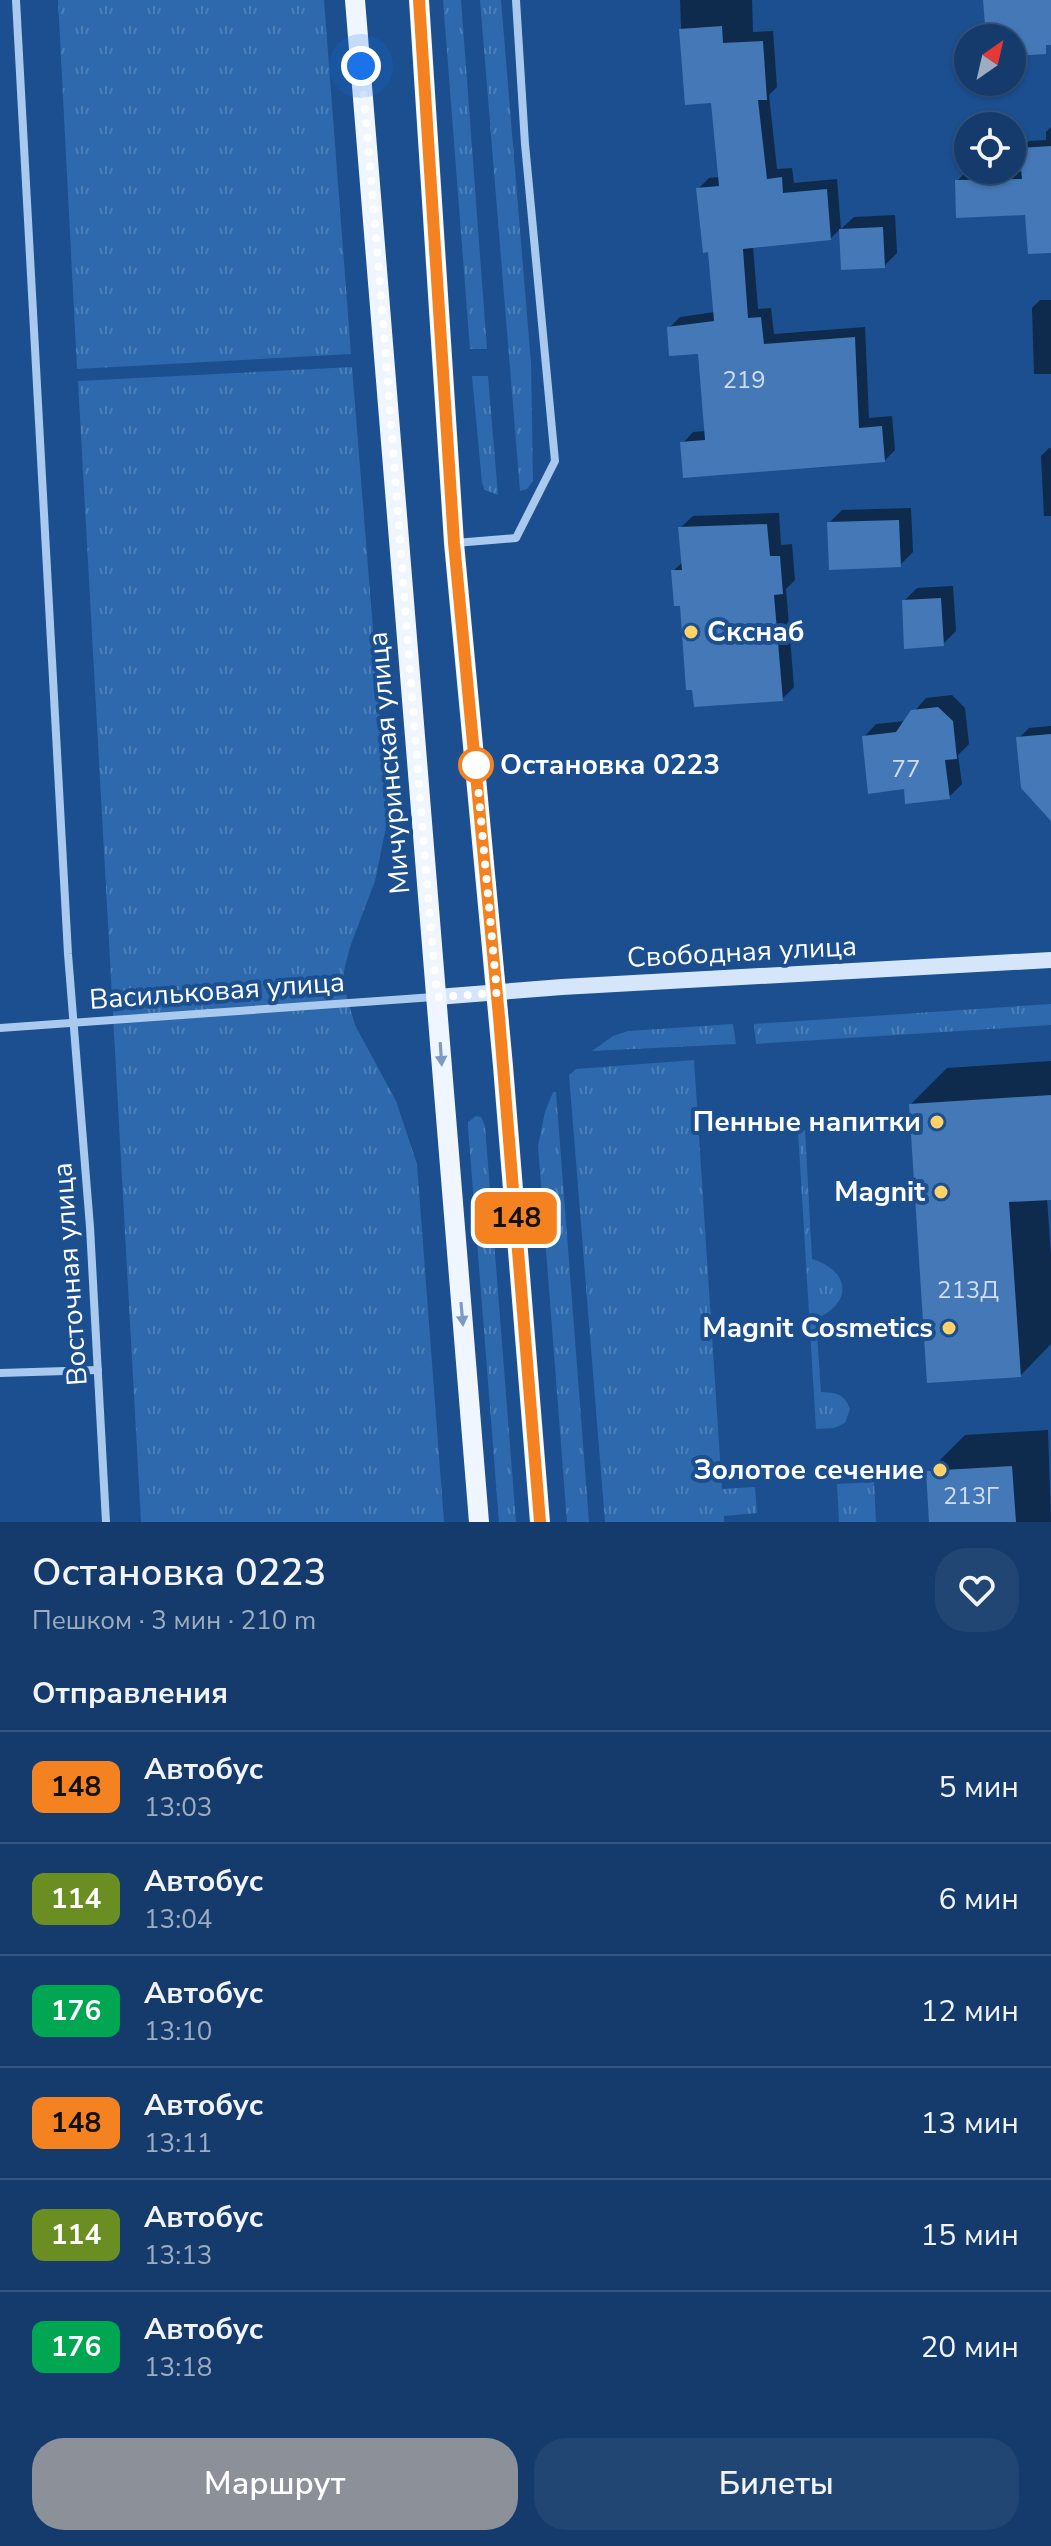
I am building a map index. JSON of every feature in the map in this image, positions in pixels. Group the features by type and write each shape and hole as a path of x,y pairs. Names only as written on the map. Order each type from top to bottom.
{"main road":[{"name":"Мичуринская улица","path":"355,0 479,1522"},
{"path":"419,0 454,543 497,993 540,1522"},
{"name":"Свободная улица","path":"437,997 1051,960"}],"street":[{"name":"Восточная улица","path":"16,0 73,1024 90,1227 106,1522"},
{"path":"454,543 516,538 555,461 525,144 516,0"},
{"name":"Васильковая улица","path":"0,1028 437,997"},
{"path":"0,1373 98,1370"}],"green space":[{"path":"58,0 324,0 351,354 77,369"},
{"path":"443,0 461,0 487,349 470,349"},
{"path":"480,0 501,0 531,363 533,481 527,489 520,491"},
{"path":"352,367 388,817 375,881 350,947 344,987 355,1025 396,1101 417,1164 444,1522 141,1522 78,381"},
{"path":"472,376 488,376 498,495 485,490 482,483"},
{"path":"1051,1004 1051,1025 756,1044 754,1024"},
{"path":"733,1024 736,1044 592,1051 613,1036 628,1031"},
{"path":"694,1060 722,1489 755,1487 757,1513 724,1516 724,1522 605,1522 569,1075 576,1069"},
{"path":"553,1092 556,1092 589,1522 567,1522 538,1146"},
{"path":"476,1116 481,1117 485,1126 516,1522 499,1522 468,1127 468,1122"},
{"path":"805,1130 812,1259 834,1271 842,1288 836,1305 816,1319 821,1392 839,1395 850,1409 845,1423 834,1428 816,1429 798,1131"},
{"path":"874,1482 876,1522 839,1522 837,1484"}],"building":[{"path":"983,0 1051,0 1051,45 1046,45 1046,54 1026,55 1026,24 985,24"},
{"path":"722,26 723,43 763,41 767,100 758,100 767,179 782,177 783,193 827,189 831,240 743,249 748,318 761,317 764,344 855,337 859,428 882,426 885,462 683,478 680,442 705,440 698,354 669,356 667,327 714,321 708,252 703,253 696,188 719,186 711,103 685,105 679,29"},
{"path":"1051,146 1051,253 1028,254 1025,215 956,218 955,184 1026,184 1026,148"},
{"path":"883,227 885,268 841,270 839,229"},
{"path":"899,520 901,567 829,570 827,522"},
{"path":"767,524 770,556 780,556 783,594 774,595 783,701 694,707 692,690 686,690 680,606 674,606 671,570 682,570 678,527"},
{"path":"941,598 944,646 904,649 902,600"},
{"path":"938,707 953,721 957,759 945,760 950,799 905,804 904,789 868,794 862,736 896,732 911,710"},
{"path":"1051,734 1051,821 1021,788 1016,737"},
{"path":"1051,1095 1051,1200 1009,1202 1021,1377 927,1383 909,1104"},
{"path":"1012,1466 1016,1522 929,1522 926,1471"}],"bus line":[{"name":"148","path":"419,0 454,543 499,1017 540,1522"}],"place":[{"name":"Скснаб","path":"691,632"},
{"name":"Остановка 0223","path":"476,765"},
{"name":"Пенные напитки","path":"937,1122"},
{"name":"Magnit","path":"941,1192"},
{"name":"Magnit Cosmetics","path":"949,1328"},
{"name":"Золотое сечение","path":"940,1470"}],"route":[{"path":"361,66 437,997 497,993 476,765"}]}
